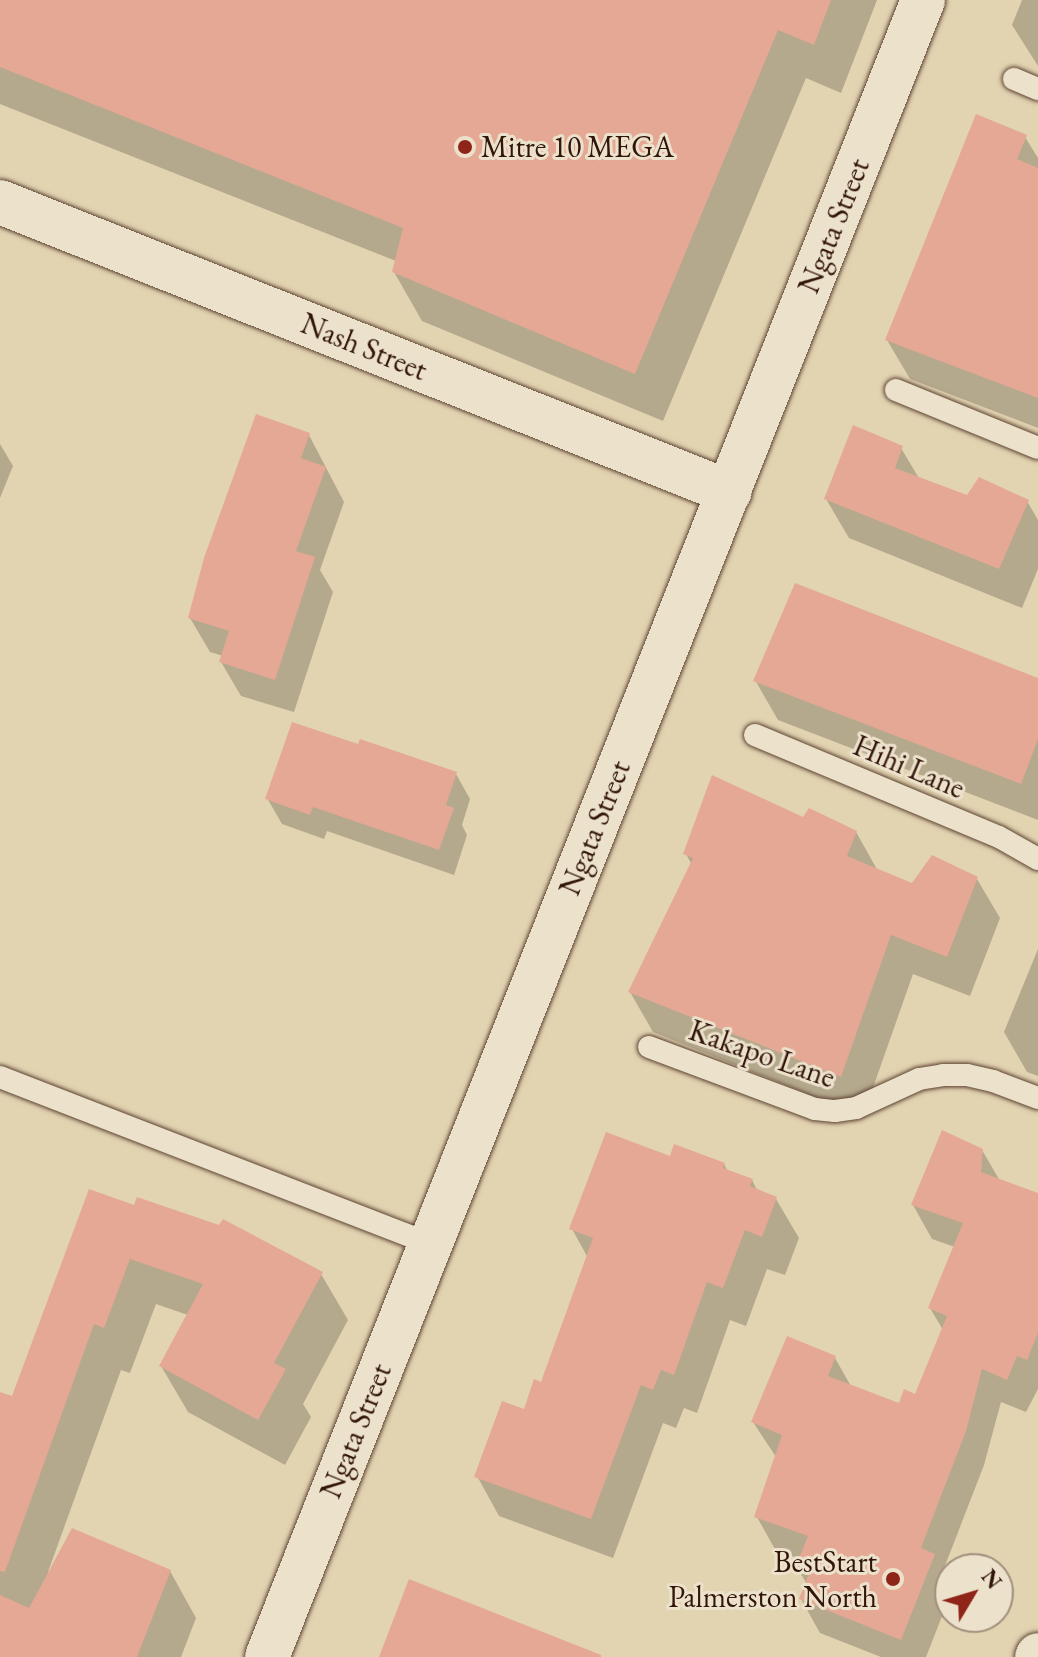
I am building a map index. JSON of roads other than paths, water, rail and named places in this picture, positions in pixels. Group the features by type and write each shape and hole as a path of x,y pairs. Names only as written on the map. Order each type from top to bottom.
{"street":[{"name":"Ngata Street","path":"267,1657 923,0"},
{"name":"Nash Street","path":"0,202 729,492"}],"lane":[{"path":"1014,79 1038,89"},
{"path":"896,390 1038,448"},
{"name":"Hihi Lane","path":"755,735 999,837 1038,859"},
{"name":"Kakapo Lane","path":"649,1047 815,1109 835,1111 856,1108 919,1079 943,1075 967,1075 993,1081 1038,1098"},
{"path":"0,1077 430,1244"}],"place":[{"name":"Mitre 10 MEGA","path":"465,147"},
{"name":"BestStart Palmerston North","path":"893,1579"}]}
